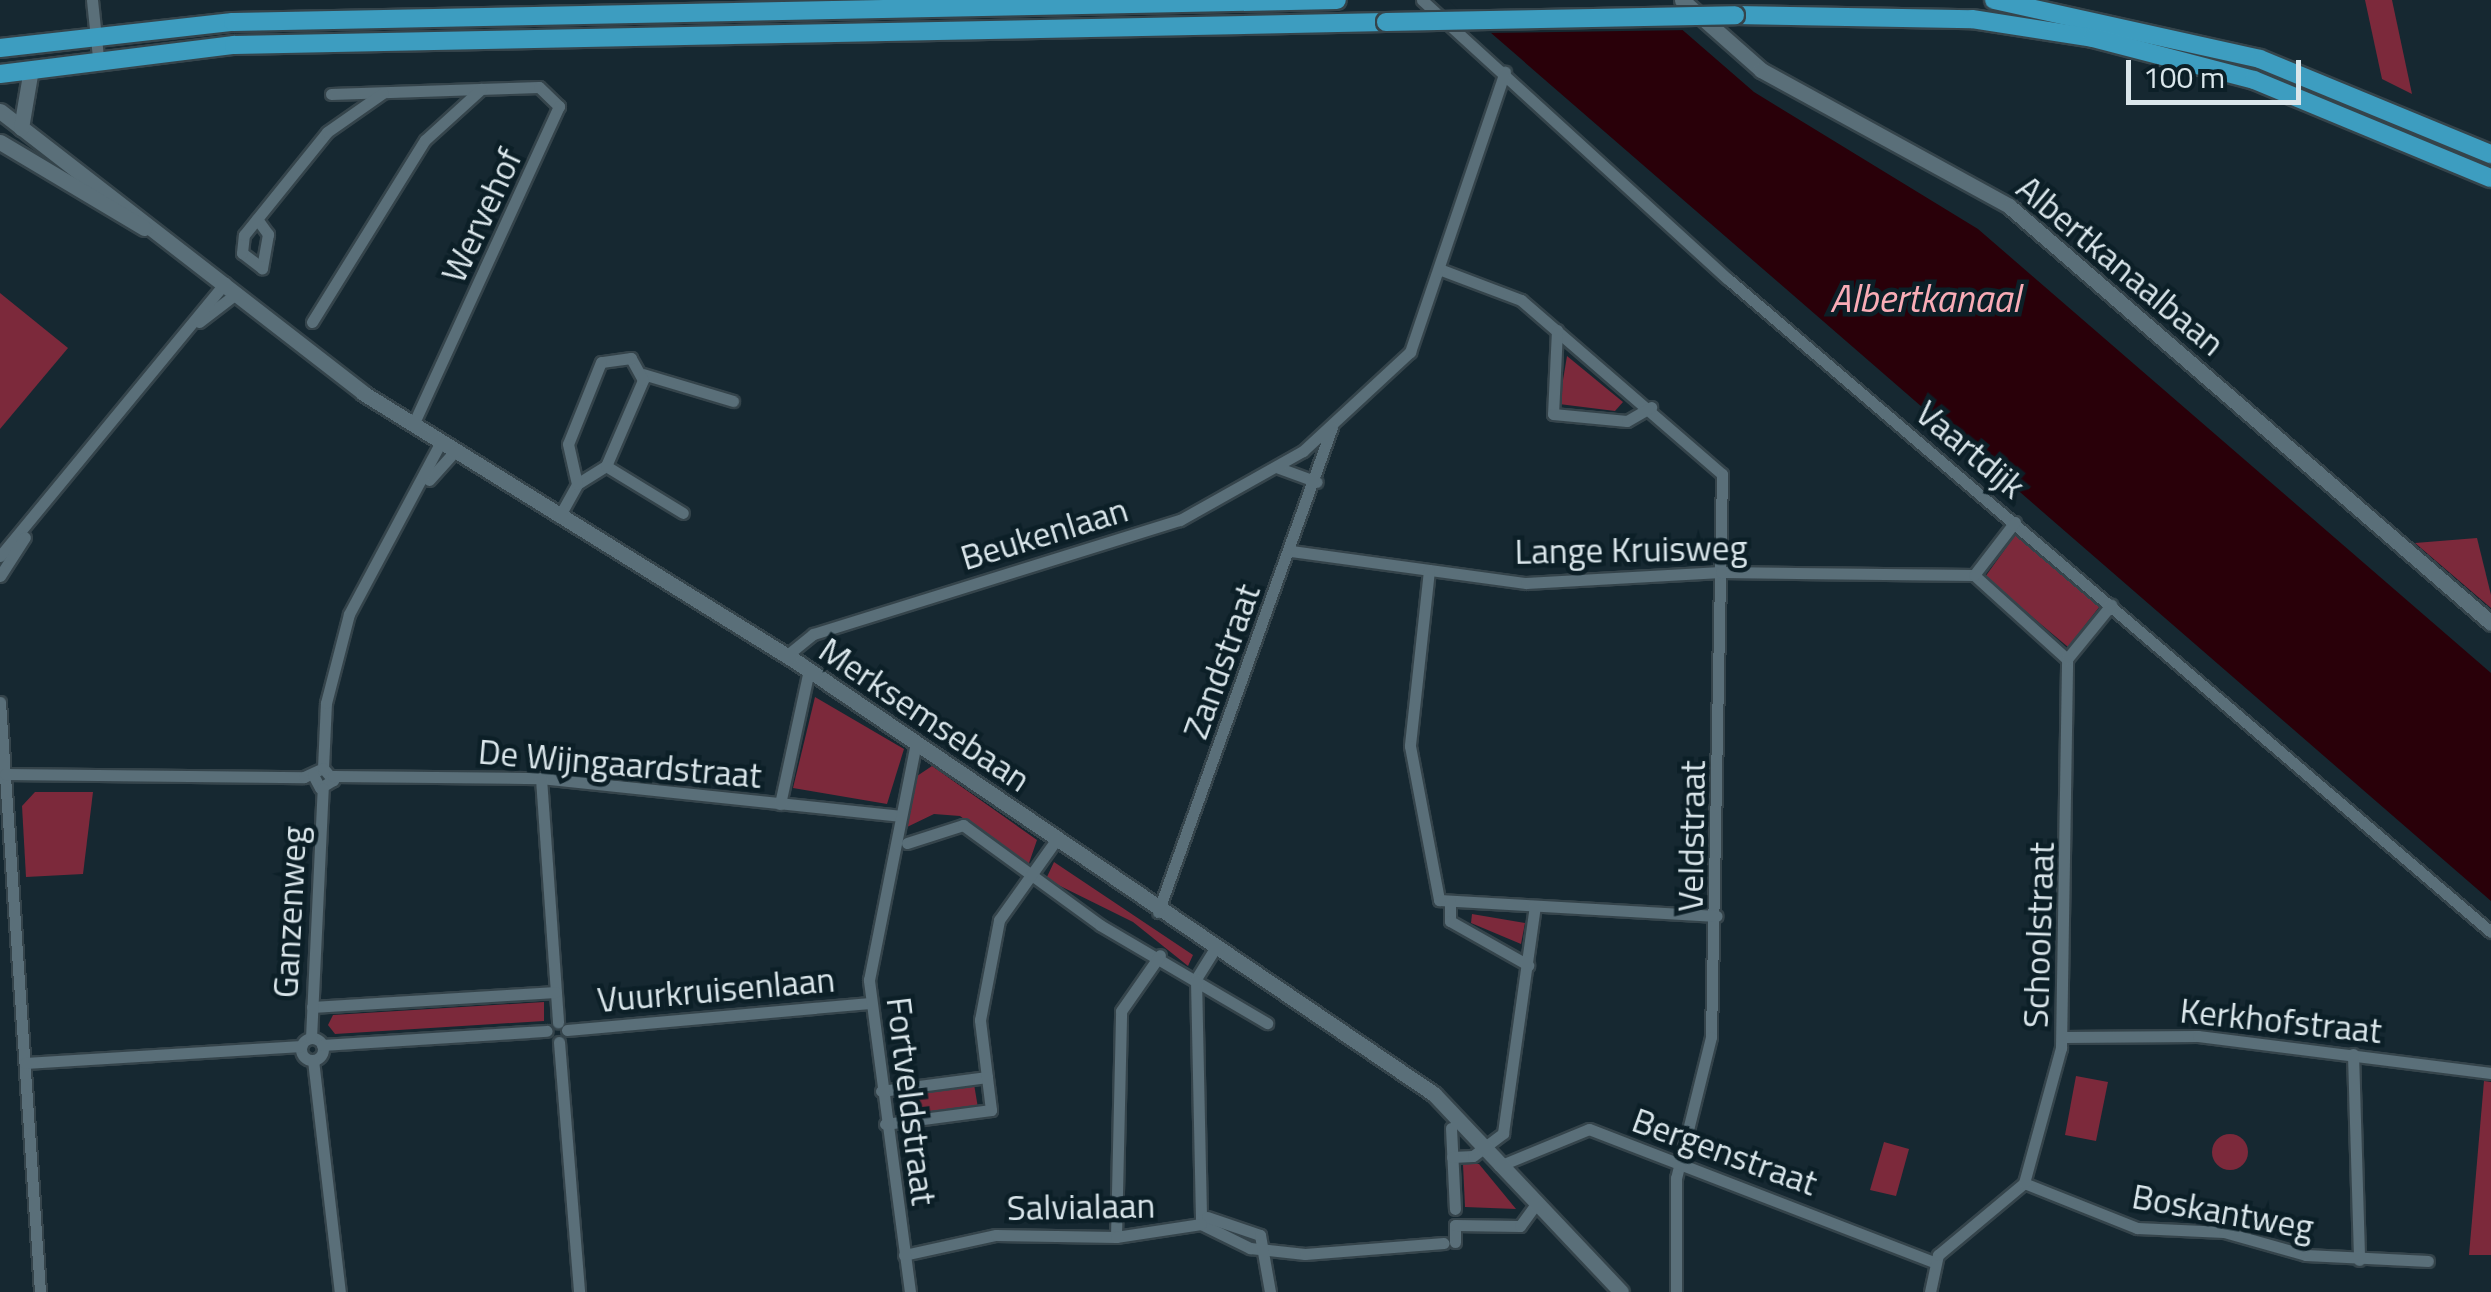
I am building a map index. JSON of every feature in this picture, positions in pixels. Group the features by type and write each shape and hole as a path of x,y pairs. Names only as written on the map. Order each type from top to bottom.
{"main road":[{"path":"618,15 646,0"},
{"path":"685,0 732,12"},
{"path":"0,45 96,34 618,15 1337,0"},
{"name":"Albertkanaalbaan","path":"1682,0 1780,82 1868,121 2009,206 2491,623"},
{"path":"1994,0 2260,59 2491,154"},
{"path":"0,74 98,58 234,45 1734,15 1972,19 2092,38 2254,80 2491,178"},
{"path":"21,128 31,69"},
{"name":"Merksemsebaan","path":"0,111 413,425 808,670 1158,914 1434,1094 1621,1292"},
{"name":"Merksemsebaan","path":"0,142 118,218 157,231"}],"street":[{"path":"92,0 98,58"},
{"name":"Vaartdijk","path":"1422,0 1728,279 2491,932"},
{"path":"1280,468 1332,427 1410,352 1505,72"},
{"name":"Wervehof","path":"312,322 425,140 482,89"},
{"name":"Wervehof","path":"331,94 546,90 558,116 413,425"},
{"path":"258,219 327,132 383,92"},
{"name":"Veldstraat","path":"1439,270 1509,293 1651,407 1722,474 1718,916 1712,1037 1679,1162 1676,1292"},
{"path":"0,576 27,533 231,288"},
{"path":"1557,330 1552,414 1627,421 1651,407"},
{"path":"578,484 568,444 601,362 623,356 642,374 733,401"},
{"path":"559,517 578,484 606,466 642,374"},
{"name":"Zandstraat","path":"1158,914 1317,482 1332,427"},
{"path":"323,773 329,689 349,614 448,447"},
{"path":"606,466 682,513"},
{"path":"1280,468 1317,482"},
{"name":"Beukenlaan","path":"786,656 823,631 1180,520 1280,468"},
{"path":"2015,522 1974,575 2067,659 2110,606"},
{"path":"0,556 27,533"},
{"name":"Lange Kruisweg","path":"1291,551 1526,584 1721,572 1974,575"},
{"path":"1429,570 1410,746 1444,900 1450,921 1528,965"},
{"name":"Schoolstraat","path":"2024,1184 2064,1037 2067,659"},
{"path":"780,804 808,670"},
{"path":"0,702 40,1292"},
{"name":"Fortveldstraat","path":"910,1292 870,1003 916,742"},
{"name":"De Wijngaardstraat","path":"5,774 323,773 540,778 901,816"},
{"name":"Ganzenweg","path":"312,1043 323,773"},
{"path":"540,778 580,1292"},
{"name":"Merksemsebaan","path":"907,843 963,825 1030,876 1267,1023"},
{"path":"886,1124 991,1110 980,1020 999,920 1056,840"},
{"path":"1444,900 1718,916"},
{"path":"1452,1157 1484,1148 1503,1133 1535,906"},
{"path":"1214,950 1196,979 1204,1221 1260,1235 1269,1248 1270,1292"},
{"path":"1116,1236 1122,1012 1160,955"},
{"name":"Vuurkruisenlaan","path":"312,1007 556,992"},
{"name":"Vuurkruisenlaan","path":"562,1031 870,1003"},
{"path":"25,1063 562,1031"},
{"name":"Kerkhofstraat","path":"2064,1037 2198,1036 2491,1073"},
{"path":"312,1043 340,1292"},
{"name":"Boskantweg","path":"2353,1054 2359,1260"},
{"path":"881,1091 987,1077"},
{"path":"1451,1128 1455,1209"},
{"name":"Bergenstraat","path":"1499,1166 1589,1129 1750,1188 1932,1262"},
{"path":"1930,1292 1932,1262 2024,1184"},
{"name":"Boskantweg","path":"2024,1184 2136,1228 2224,1232 2359,1260 2428,1261"},
{"path":"1269,1248 1305,1254 1450,1242 1455,1225 1520,1226 1536,1204"},
{"name":"Salvialaan","path":"904,1254 1054,1230 1054,1237 1116,1236 1204,1221"}],"shaded area":[{"path":"2365,0 2392,0 2412,94 2382,79"},
{"path":"0,293 68,348 0,429"},
{"path":"1567,356 1623,402 1615,411 1559,404"},
{"path":"2016,534 2100,606 2068,647 1985,577"},
{"path":"2477,538 2491,595 2491,608 2415,543"},
{"path":"815,697 904,749 887,804 793,788"},
{"path":"932,766 1037,840 1028,866 960,816 934,814 905,828 914,778"},
{"path":"35,792 93,792 83,874 26,877 22,806"},
{"path":"1054,862 1193,955 1188,966 1133,922 1046,879"},
{"path":"1472,914 1525,923 1521,944 1471,923"},
{"path":"544,1002 544,1021 335,1034 328,1025 333,1015"},
{"path":"2076,1076 2108,1082 2096,1141 2065,1135"},
{"path":"2484,1081 2491,1082 2491,1255 2469,1255"},
{"path":"974,1084 978,1108 901,1117 897,1093"},
{"path":"2230,1134 2243,1139 2248,1152 2243,1165 2230,1170 2217,1165 2212,1152 2217,1139"},
{"path":"1884,1142 1909,1149 1896,1196 1870,1190"},
{"path":"1463,1164 1479,1164 1516,1209 1465,1207"}],"water":[{"name":"Albertkanaal","path":"1453,0 1648,0 1754,92 1978,229 2491,673 2491,901"}],"pier":[{"path":"1448,0 1656,0 1690,30 1483,33"}]}
